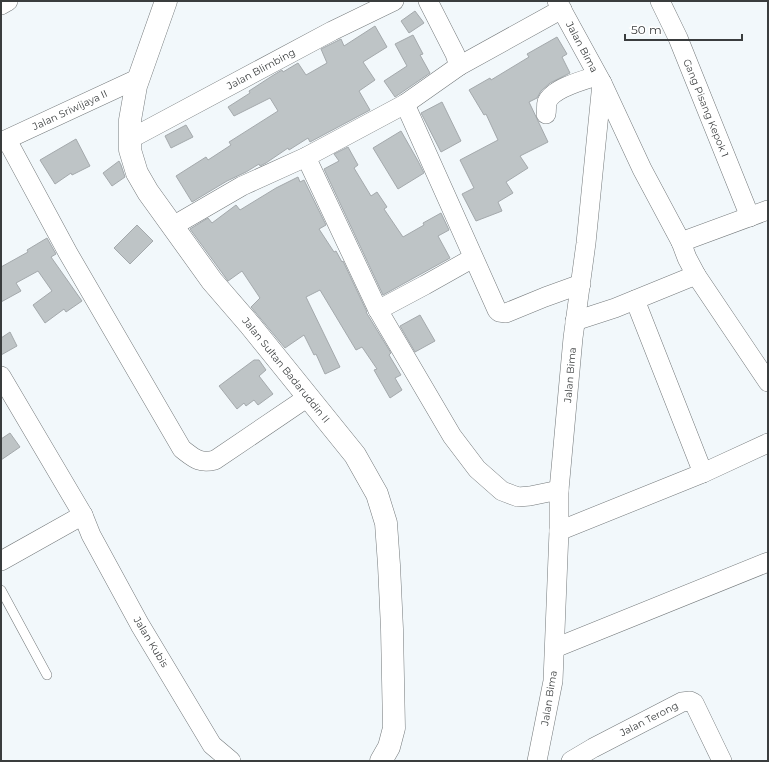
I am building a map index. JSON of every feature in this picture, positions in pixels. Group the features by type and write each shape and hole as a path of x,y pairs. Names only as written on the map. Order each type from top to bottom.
{"street":[{"path":"1,4 8,1"},
{"name":"Jalan Sultan Badaruddin II","path":"166,1 139,78 130,120 130,150 137,172 148,192 172,226 212,281 250,325 354,455 377,494 386,523 392,628 394,728 389,747 381,761"},
{"name":"Jalan Blimbing","path":"130,139 332,31 394,1"},
{"path":"428,1 455,54 459,66"},
{"name":"Gang Pisang Kepok 1","path":"660,1 678,38 750,217"},
{"path":"172,226 242,186 306,157 405,104 459,66 559,5"},
{"name":"Jalan Bima","path":"537,761 553,681 559,531 559,490 575,321 581,284 600,79 559,5"},
{"name":"Jalan Sriwijaya II","path":"4,141 139,78"},
{"path":"546,114 547,102 554,94 566,87 600,79 642,168 681,242 687,258 696,274 768,382"},
{"path":"405,104 497,310 501,313 506,313 581,284"},
{"path":"4,141 182,449 197,460 206,462 214,460 308,397"},
{"path":"306,157 378,310 452,436 477,469 502,491 518,497 559,490"},
{"path":"681,242 768,210"},
{"path":"378,310 473,258"},
{"path":"575,321 615,308 696,274"},
{"path":"635,300 703,473"},
{"name":"Jalan Kubis","path":"1,376 83,515 91,535 140,625 212,745 227,760"},
{"path":"559,531 703,473 768,443"},
{"path":"1,561 83,515"},
{"path":"555,648 768,562"},
{"name":"Jalan Terong","path":"571,761 682,702 694,703 722,761"}],"lane":[{"path":"1,590 48,675"}],"building":[{"path":"415,11 424,23 409,33 401,21"},
{"path":"375,26 387,47 363,62 375,80 359,91 370,110 310,142 308,138 289,150 288,148 266,163 260,166 259,164 192,202 176,176 206,157 208,160 231,145 229,142 278,111 270,98 234,116 228,107 250,93 249,91 272,76 282,70 283,72 298,63 306,75 327,63 321,49 341,39 344,46"},
{"path":"413,35 423,54 420,55 430,73 395,97 384,81 407,66 395,44"},
{"path":"557,37 567,54 562,57 570,73 550,83 541,91 537,98 529,102 548,142 520,156 528,168 506,182 513,193 498,202 502,211 476,221 462,194 474,188 460,160 498,140 486,114 484,115 469,90 490,78 491,80 529,57 527,54"},
{"path":"442,102 461,141 441,152 421,113"},
{"path":"186,125 193,137 171,148 165,136"},
{"path":"401,131 424,173 398,189 373,148"},
{"path":"76,139 90,166 72,175 71,173 55,184 40,160"},
{"path":"348,147 358,165 354,168 371,196 377,192 387,207 384,209 403,237 441,213 449,230 438,236 450,258 383,295 324,169 339,161 334,154"},
{"path":"119,161 125,177 112,186 103,173"},
{"path":"298,177 300,182 304,180 326,225 319,229 334,252 336,251 342,262 343,261 366,312 391,353 389,355 401,375 395,378 402,390 390,398 374,370 377,369 362,347 356,350 320,290 306,297 340,367 325,374 316,354 314,355 304,335 285,348 251,307 260,298 242,271 228,281 190,229 208,218 212,223 236,205 240,210 276,188"},
{"path":"137,225 153,241 130,264 114,248"},
{"path":"47,238 56,254 51,257 82,301 66,312 64,309 45,323 33,305 52,291 38,271 16,283 21,291 1,302 1,267 28,252 27,250"},
{"path":"420,315 435,341 415,352 400,326"},
{"path":"10,332 17,346 1,355 1,338"},
{"path":"254,360 259,360 266,370 259,376 273,394 258,405 254,400 246,406 244,403 237,409 219,386"},
{"path":"10,433 20,447 1,460 1,439"}]}
